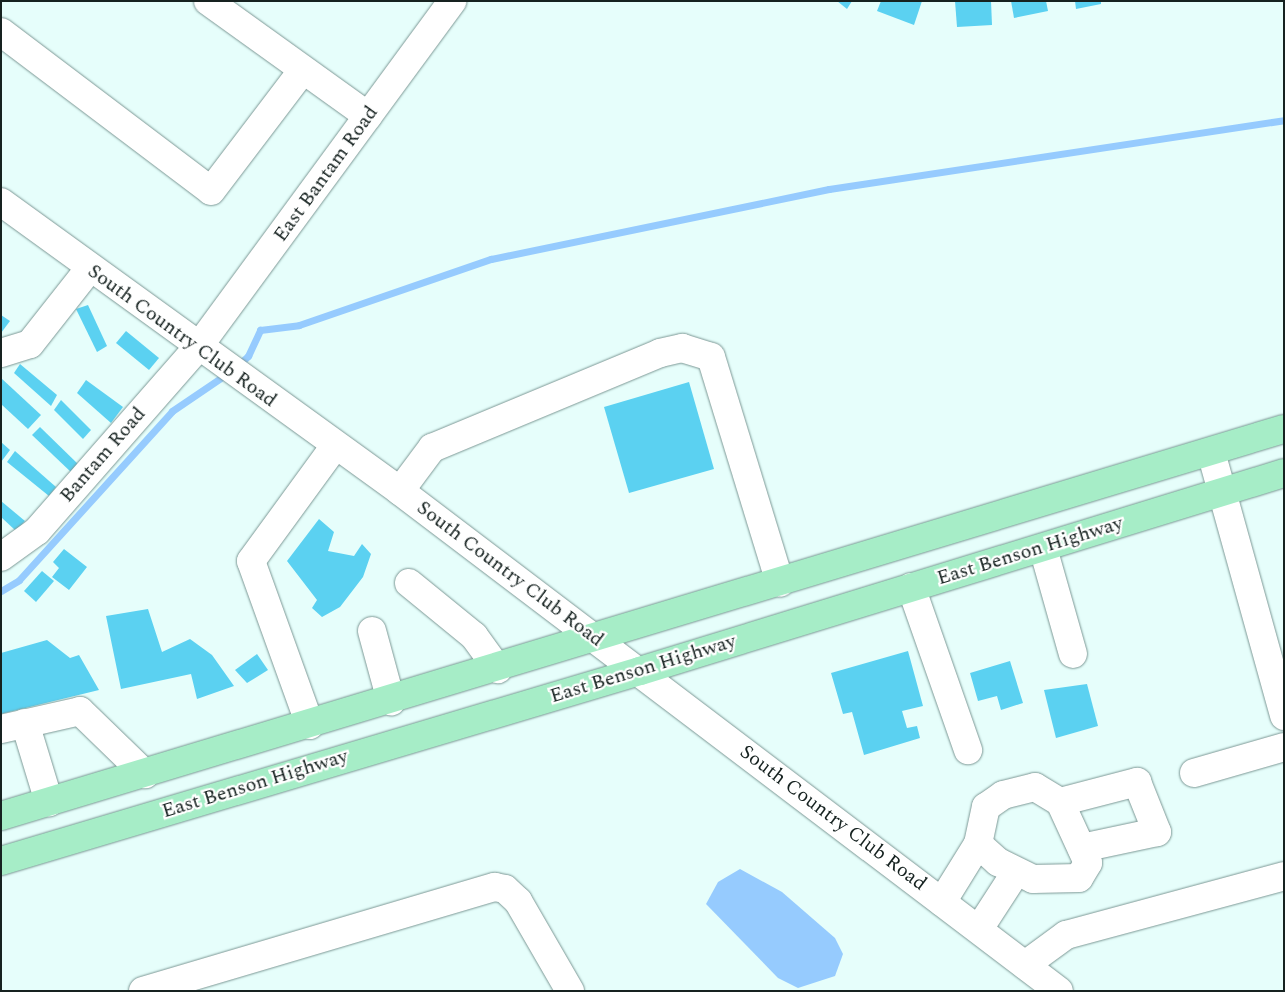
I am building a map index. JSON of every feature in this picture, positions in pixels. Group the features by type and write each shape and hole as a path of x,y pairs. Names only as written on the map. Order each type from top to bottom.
{"main road":[{"name":"East Benson Highway","path":"1,816 596,640 1284,429"},
{"name":"East Benson Highway","path":"1,862 640,671 1284,473"}],"street":[{"path":"208,1 302,71 368,116"},
{"name":"East Bantam Road","path":"199,346 452,1"},
{"path":"1,32 211,192 302,71"},
{"name":"South Country Club Road","path":"1,202 89,269 400,491 979,929 1052,988"},
{"path":"1,353 30,344 89,269"},
{"name":"Bantam Road","path":"1,557 37,531 199,346"},
{"path":"400,491 432,448 660,353 682,348 711,357 780,583"},
{"path":"310,725 251,561 335,446"},
{"path":"1211,452 1284,716"},
{"path":"1043,548 1072,654"},
{"path":"409,583 474,636 498,669"},
{"path":"911,587 968,750"},
{"path":"372,632 391,701"},
{"path":"49,802 13,726 80,711 145,774"},
{"path":"1194,773 1284,747"},
{"path":"1060,802 1137,782 1157,832 1082,848"},
{"path":"942,902 978,844 986,807 1003,795 1035,787 1060,802 1088,863 1079,878 1050,882 1016,872 978,844"},
{"path":"979,929 1016,872"},
{"path":"1025,965 1066,935 1284,876"},
{"path":"142,991 495,887 505,889 518,902 570,991"}],"water":[{"path":"740,869 782,892 835,938 843,954 835,976 798,988 778,978 706,904 718,882"}],"building":[{"path":"837,1 852,1 847,9"},
{"path":"881,1 922,1 914,25 877,11"},
{"path":"955,1 991,1 992,25 957,27"},
{"path":"1011,1 1046,1 1048,11 1014,18"},
{"path":"1075,1 1101,1 1101,4 1076,9"},
{"path":"88,305 107,346 97,352 76,309"},
{"path":"1,315 10,321 1,333"},
{"path":"126,331 159,358 149,370 116,343"},
{"path":"20,364 57,395 51,406 14,373"},
{"path":"1,378 41,415 28,429 1,404"},
{"path":"86,380 123,407 111,423 77,393"},
{"path":"689,382 714,469 629,493 604,407"},
{"path":"61,400 91,430 83,439 54,410"},
{"path":"40,427 80,466 73,474 32,435"},
{"path":"1,442 10,450 1,462"},
{"path":"15,451 56,487 49,496 7,462"},
{"path":"1,501 25,521 16,531 1,517"},
{"path":"319,519 334,532 328,551 354,556 362,544 371,554 363,577 340,607 322,617 312,608 317,600 287,561"},
{"path":"64,549 87,567 69,590 52,577 59,568 53,562"},
{"path":"42,571 54,581 36,602 24,591"},
{"path":"148,609 162,652 190,639 212,655 234,686 197,699 191,674 121,689 106,616"},
{"path":"47,640 70,658 79,655 99,690 1,714 1,653"},
{"path":"908,651 923,706 902,711 907,728 917,726 920,738 864,755 852,712 843,714 831,673"},
{"path":"257,654 268,670 247,683 235,670"},
{"path":"1010,661 1023,703 1001,710 997,696 978,701 970,673"},
{"path":"1087,684 1098,726 1056,738 1044,690"}],"waterway":[{"path":"237,366 248,356 260,330 299,325 491,259 829,189 1284,120"},
{"path":"1,591 19,580 172,411 228,373"}]}
